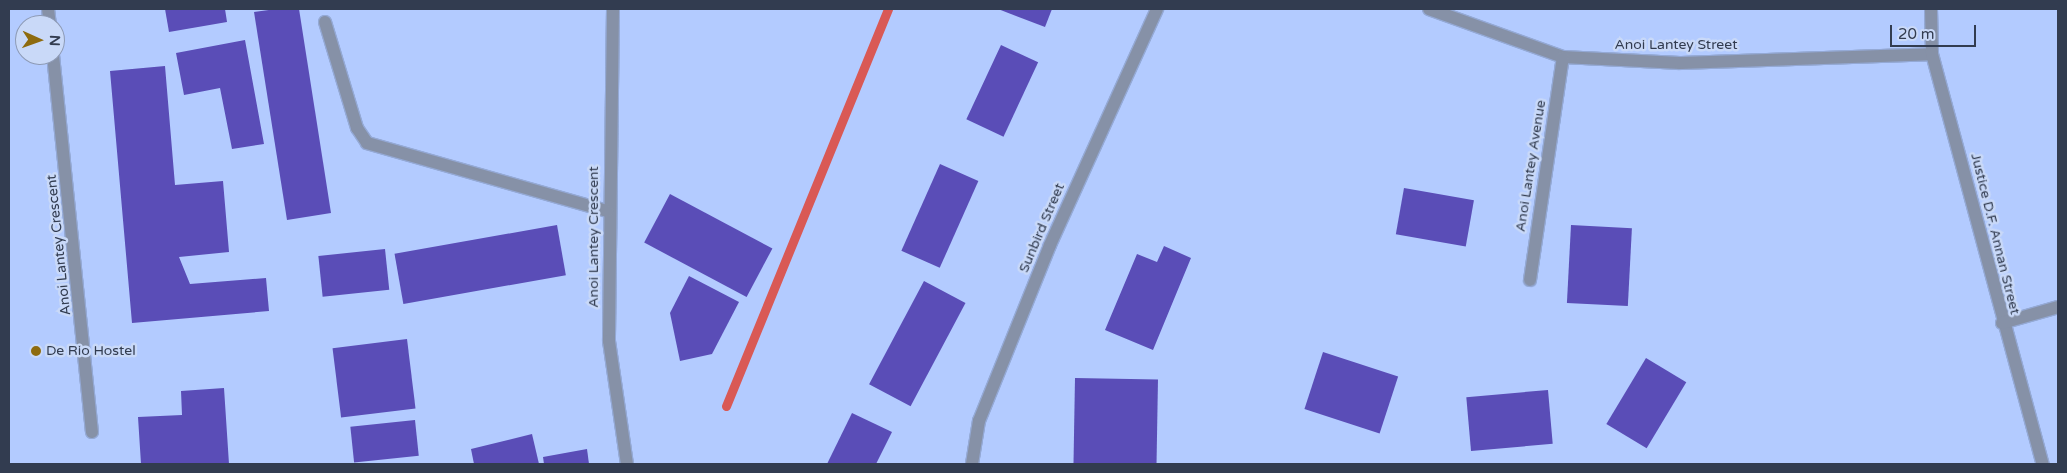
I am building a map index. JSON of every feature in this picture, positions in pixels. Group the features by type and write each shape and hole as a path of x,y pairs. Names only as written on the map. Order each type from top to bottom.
{"street":[{"name":"Anoi Lantey Crescent","path":"613,9 608,211 609,341 627,464"},
{"name":"Sunbird Street","path":"972,464 979,421 1050,245 1157,9"},
{"name":"Anoi Lantey Street","path":"1429,9 1563,58 1680,62 1932,54"},
{"name":"Justice D.F. Annan Street","path":"1931,9 1932,54 2002,323 2043,464"},
{"path":"325,22 357,128 367,143 608,211"},
{"name":"Anoi Lantey Avenue","path":"1530,280 1563,58"},
{"name":"Anoi Lantey Crescent","path":"54,65 92,432"},
{"path":"2002,323 2058,307"}],"building":[{"path":"165,9 225,9 227,22 169,32"},
{"path":"276,9 299,9 331,213 287,220 254,12"},
{"path":"998,9 1052,9 1045,27"},
{"path":"245,40 264,144 232,149 220,88 184,95 176,53"},
{"path":"1001,45 1038,62 1004,137 966,119"},
{"path":"165,66 175,185 223,181 229,252 179,257 190,284 266,278 269,311 132,323 110,71"},
{"path":"940,164 978,181 940,268 901,251"},
{"path":"1404,188 1474,200 1466,247 1396,234"},
{"path":"670,194 772,248 747,297 644,243"},
{"path":"557,225 566,275 403,304 395,254"},
{"path":"1571,225 1632,228 1628,306 1567,303"},
{"path":"1164,246 1191,258 1153,350 1105,330 1137,254 1157,262"},
{"path":"385,249 389,290 323,297 318,256"},
{"path":"689,276 739,302 712,354 680,361 670,313"},
{"path":"924,281 965,303 911,406 869,384"},
{"path":"407,339 416,408 341,418 333,348"},
{"path":"1323,352 1398,376 1380,433 1304,409"},
{"path":"1646,358 1686,382 1647,448 1606,424"},
{"path":"1075,378 1158,379 1157,464 1073,464"},
{"path":"224,388 229,464 141,464 138,417 182,415 181,391"},
{"path":"1548,390 1553,444 1471,451 1466,397"},
{"path":"852,413 892,432 876,464 827,464"},
{"path":"415,420 419,456 354,463 350,427"},
{"path":"532,434 539,464 474,464 471,449"},
{"path":"587,449 589,464 544,464 543,457"}],"waterway":[{"path":"726,406 888,9"}],"place":[{"name":"De Rio Hostel","path":"36,351"}]}
